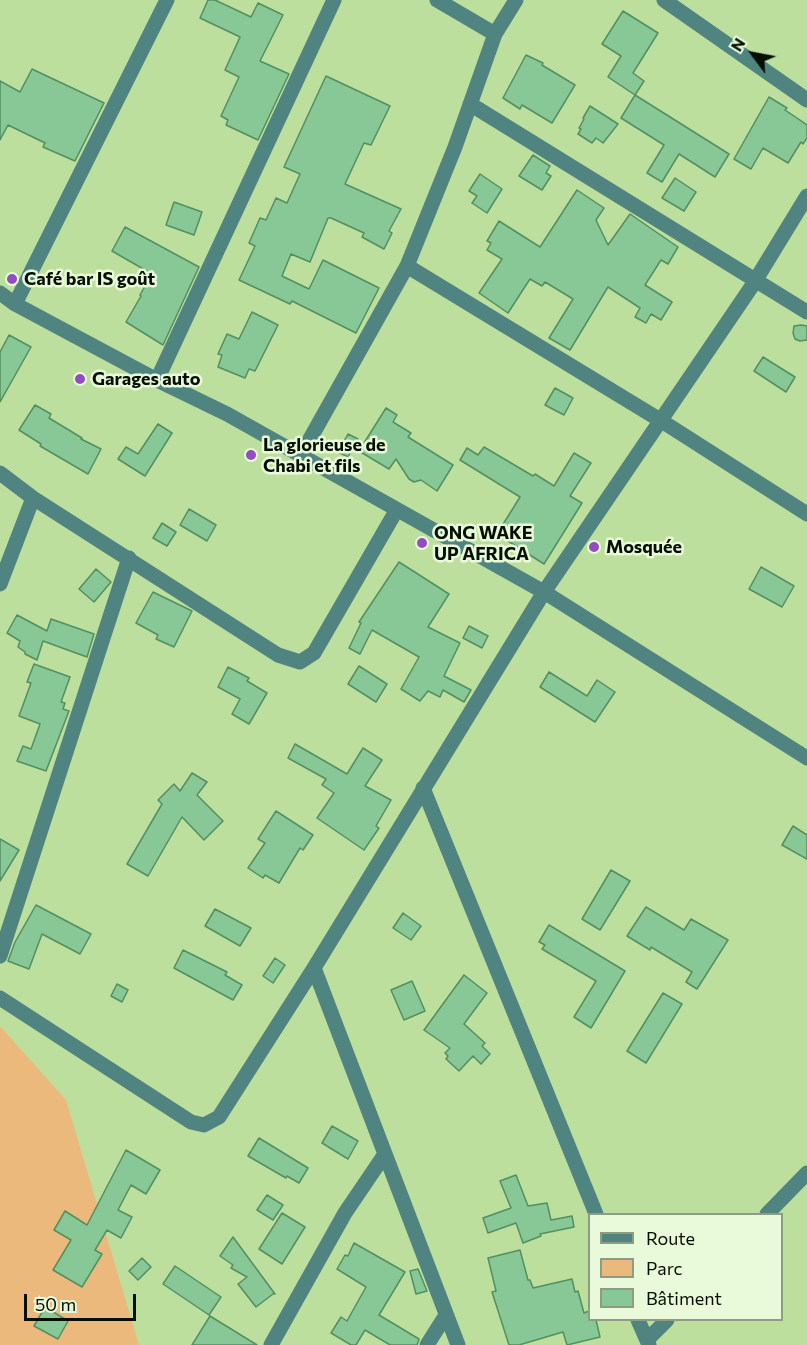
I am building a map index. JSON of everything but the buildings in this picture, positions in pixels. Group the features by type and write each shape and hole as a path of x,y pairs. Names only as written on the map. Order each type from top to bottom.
{"street":[{"path":"15,304 167,0"},
{"path":"157,380 334,0"},
{"path":"437,0 495,34"},
{"path":"301,455 407,266 455,147 495,34 516,0"},
{"path":"664,0 807,99"},
{"path":"470,104 807,312"},
{"path":"0,998 191,1122 204,1125 219,1117 314,968 544,592 756,279 807,196"},
{"path":"407,266 660,420 807,514"},
{"path":"0,293 15,304 157,380 227,414 544,592 807,758"},
{"path":"0,472 33,498 278,655 300,662 314,652 396,510"},
{"path":"0,584 33,498"},
{"path":"0,956 129,558"},
{"path":"423,788 595,1213"},
{"path":"314,968 458,1345"},
{"path":"271,1345 345,1213 385,1154"},
{"path":"769,1213 807,1173"},
{"path":"427,1345 446,1315"},
{"path":"639,1321 648,1343 666,1321"}],"green space":[{"path":"0,1026 66,1100 139,1345 0,1345"}],"place":[{"name":"Café bar IS goût","path":"12,279"},
{"name":"Garages auto","path":"80,379"},
{"name":"La glorieuse de Chabi et fils","path":"251,455"},
{"name":"ONG WAKE UP AFRICA","path":"422,543"},
{"name":"Mosquée","path":"594,547"}]}
